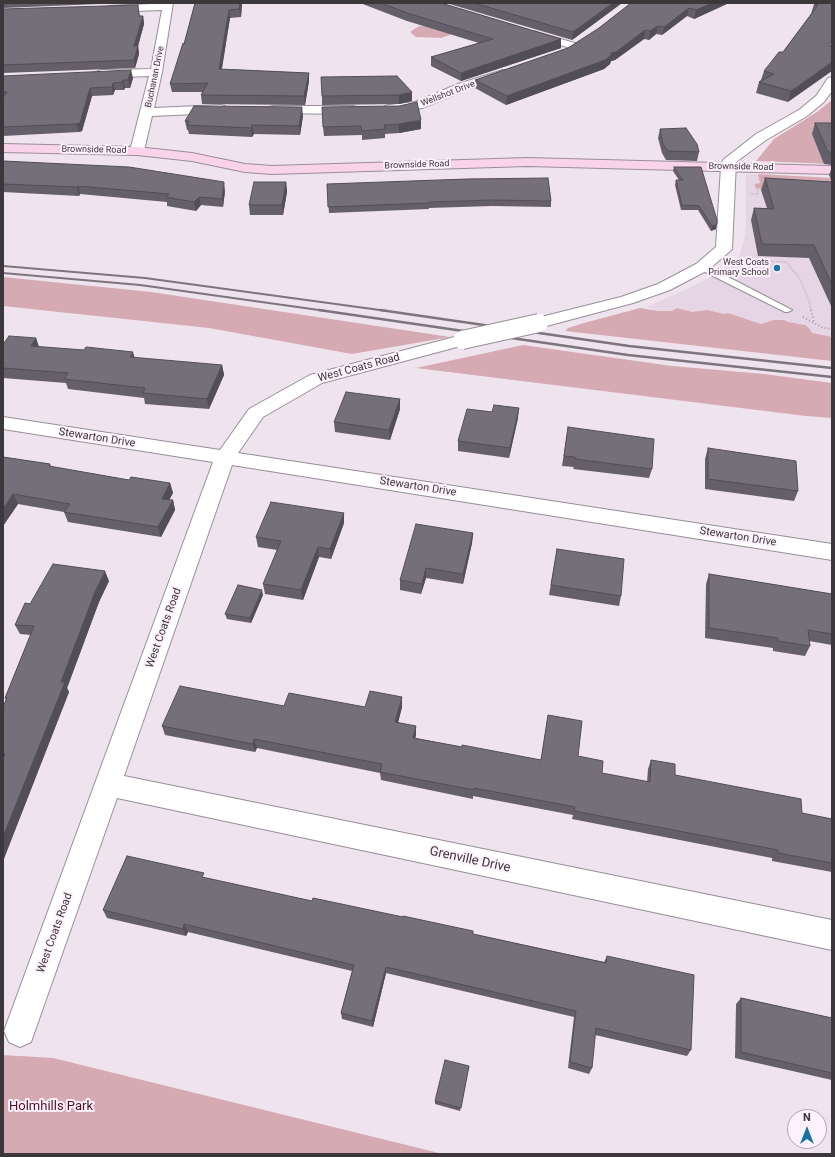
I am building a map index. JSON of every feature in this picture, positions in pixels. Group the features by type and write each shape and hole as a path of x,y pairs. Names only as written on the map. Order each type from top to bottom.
{"street":[{"path":"98,9 168,5"},
{"name":"Buchanan Drive","path":"137,151 148,112 168,5"},
{"path":"521,30 574,46"},
{"path":"562,53 586,38"},
{"name":"Wellshot Drive","path":"377,110 399,109 418,105 462,87 512,71"},
{"path":"87,75 156,72"},
{"path":"728,167 730,160 747,147 803,113 823,95 832,81"},
{"path":"148,112 198,109 230,110"},
{"path":"262,110 362,110"},
{"name":"Brownside Road","path":"3,148 137,151 192,157 245,168 272,170 528,162 832,170"},
{"name":"West Coats Road","path":"20,1031 225,457 256,413 316,379 462,340 539,323 627,300 664,287 702,267 724,249 728,167"},
{"name":"Stewarton Drive","path":"3,423 832,552"},
{"name":"Grenville Drive","path":"108,784 832,935"}],"lane":[{"path":"702,267 788,310"}],"path":[{"path":"750,194 758,194 757,189 765,189"},
{"path":"740,260 786,262 799,277 809,300 814,323"},
{"path":"788,310 823,328 832,329"}],"shaded area":[{"name":"West Coats Primary School","path":"746,174 832,178 832,347 764,338 646,307 707,279 739,257 746,229"}],"green space":[{"path":"419,26 459,32 441,38 416,37 410,32"},
{"path":"832,100 832,164 756,161 774,139 817,112"},
{"path":"758,174 832,178 832,191 755,188 755,184 760,183"},
{"path":"3,277 151,292 450,337 352,354 209,328 3,306"},
{"path":"640,308 659,311 672,311 677,308 692,312 707,310 724,314 728,313 761,324 774,320 784,320 805,325 812,333 832,337 832,361 565,331 568,328 584,323"},
{"path":"523,345 672,366 764,374 832,383 832,418 416,368"},
{"name":"Holmhills Park","path":"3,1055 53,1058 443,1154 3,1154"}],"building":[{"path":"195,3 240,3 239,9 229,10 219,69 309,73 304,96 201,95 208,83 170,84 183,43 184,44"},
{"path":"381,3 441,3 561,39 461,73 431,57 493,39 407,13"},
{"path":"474,3 613,3 573,32"},
{"path":"631,3 713,3 696,10 689,8 664,27 658,26 650,31 645,30 616,52 611,53 611,55 605,60 507,96 475,80 568,48 599,28"},
{"path":"832,3 832,40 829,46 832,45 832,62 791,91 759,82 774,74 764,71 779,52 783,52 818,5 814,4"},
{"path":"138,5 139,16 143,16 134,46 138,46 134,60 3,65 3,9"},
{"path":"131,70 128,80 113,83 112,87 90,88 80,123 3,127 3,98 7,92 3,92 3,76"},
{"path":"397,76 412,92 399,95 322,96 321,77"},
{"path":"417,102 421,120 384,125 385,129 362,131 361,126 323,127 322,107 399,106"},
{"path":"194,106 302,107 299,126 252,125 251,128 187,125 189,121 185,121"},
{"path":"815,123 832,123 832,152 828,152"},
{"path":"686,128 697,144 699,152 668,151 663,144 660,129"},
{"path":"3,161 129,167 224,182 222,199 199,197 194,202 166,197 169,194 78,186 3,184"},
{"path":"674,167 701,167 717,224 712,226 699,206 682,205 676,180 683,180"},
{"path":"548,178 551,201 493,200 328,207 327,184"},
{"path":"765,178 832,182 832,285 814,245 762,244 754,208 774,209"},
{"path":"254,182 286,182 282,205 249,205"},
{"path":"9,336 36,338 31,346 84,350 86,347 133,352 130,357 222,365 207,399 143,393 145,388 64,379 68,373 3,368 3,343"},
{"path":"346,392 400,399 389,430 334,422"},
{"path":"494,405 519,408 510,448 458,441 467,409 492,412"},
{"path":"568,427 654,439 652,469 575,459 575,457 564,456"},
{"path":"708,448 796,461 798,491 708,479"},
{"path":"3,457 50,464 49,466 129,480 131,477 170,483 162,499 173,500 158,527 64,512 70,504 13,494 3,509"},
{"path":"271,502 344,513 330,549 318,547 301,590 263,584 281,541 256,537"},
{"path":"416,524 473,533 463,574 426,568 422,584 400,580"},
{"path":"557,549 624,559 621,596 551,585"},
{"path":"53,564 105,571 95,592 61,682 65,682 3,837 3,759 5,754 3,754 3,707 7,698 5,698 34,626 15,625 25,603 30,604"},
{"path":"709,574 832,594 832,634 808,630 810,646 778,641 778,638 709,628"},
{"path":"238,585 262,590 250,618 225,614"},
{"path":"180,686 284,706 289,693 365,707 370,691 402,697 395,722 416,726 413,738 462,747 462,745 541,760 548,715 582,721 578,756 603,761 602,773 650,782 651,760 675,764 675,775 801,799 802,813 832,819 832,863 778,853 778,850 574,811 575,807 380,772 382,764 254,739 253,744 162,726"},
{"path":"127,856 204,873 202,877 312,901 313,898 403,916 473,931 473,934 606,963 607,956 694,975 691,1050 596,1028 592,1068 570,1062 576,1011 386,967 372,1021 341,1013 354,965 184,924 183,929 103,910"},
{"path":"741,998 832,1018 832,1073 741,1052"},
{"path":"445,1060 469,1066 461,1108 435,1101"}],"railway":[{"path":"3,266 145,278 386,311"},
{"path":"3,273 140,285 323,311"},
{"path":"380,310 386,311"},
{"path":"323,311 628,355 832,377"},
{"path":"386,311 629,346 832,368"}],"place":[{"name":"West Coats Primary School","path":"777,268"}]}
